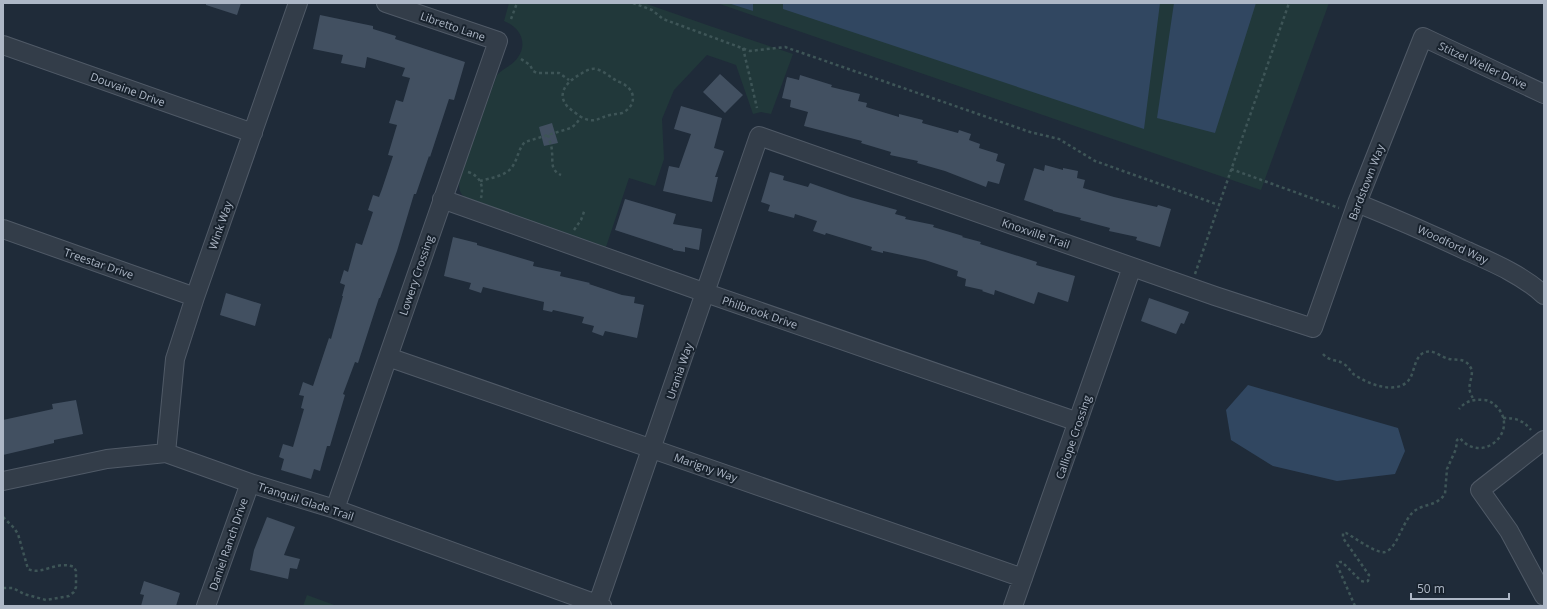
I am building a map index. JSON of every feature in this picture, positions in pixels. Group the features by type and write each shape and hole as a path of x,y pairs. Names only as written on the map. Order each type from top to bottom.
{"street":[{"name":"Wink Way","path":"166,453 175,359 195,297 298,3"},
{"name":"Libretto Lane","path":"386,3 498,41"},
{"name":"Stitzel Weller Drive","path":"1423,37 1544,94"},
{"name":"Bardstown Way","path":"1313,328 1357,203 1423,37"},
{"name":"Lowery Crossing","path":"335,509 498,41"},
{"name":"Douvaine Drive","path":"3,45 253,133"},
{"name":"Knoxville Trail","path":"759,136 1132,267 1313,328"},
{"name":"Urania Way","path":"599,606 759,136"},
{"name":"Philbrook Drive","path":"442,199 706,293 1078,422"},
{"name":"Woodford Way","path":"1357,203 1413,226 1498,265 1516,275 1544,295"},
{"name":"Treestar Drive","path":"3,229 195,297"},
{"name":"Calliope Crossing","path":"1014,606 1132,267"},
{"name":"Marigny Way","path":"388,357 1023,578"},
{"path":"1537,435 1480,490 1509,531 1544,596"},
{"name":"Tranquil Glade Trail","path":"3,481 107,459 166,453 250,483 335,509 599,606"},
{"name":"Daniel Ranch Drive","path":"206,606 250,483"}],"path":[{"path":"511,19 517,3"},
{"path":"633,3 652,10 663,19 750,51 785,47 1030,132 1059,139 1095,161 1219,205"},
{"path":"1194,275 1290,3"},
{"path":"743,48 757,108"},
{"path":"521,59 530,65 536,73 559,73 569,80"},
{"path":"596,69 604,72 625,84 632,93 633,102 631,106 622,113 592,121 581,117 567,107 564,102 563,90 569,80 587,70 596,69"},
{"path":"480,181 507,171 512,167 522,145 525,142 571,128 581,117"},
{"path":"548,135 552,151 553,169 561,175"},
{"path":"1231,169 1340,208"},
{"path":"466,171 474,174 480,181 482,190 480,200"},
{"path":"573,232 576,225 581,220 585,209"},
{"path":"1323,354 1327,359 1343,363 1354,375 1372,383 1393,387 1401,387 1410,378 1419,356 1423,353 1431,352 1447,359 1461,360 1469,365 1472,370 1468,386 1474,400"},
{"path":"1355,606 1337,565 1342,562 1360,581 1368,581 1369,575 1343,538 1343,533 1346,533 1375,550 1385,552 1393,545 1410,516 1416,511 1441,500 1445,494 1447,487 1447,468 1453,456 1457,440 1460,438 1470,446 1485,448 1492,445 1502,434 1504,426 1503,418 1500,411 1488,400 1474,400 1463,404 1459,409"},
{"path":"1503,418 1521,421 1537,435"},
{"path":"3,517 18,534 28,569 37,571 56,565 65,565 74,567 76,571 76,578 74,592 69,596 60,599 46,600 34,598 13,588 3,588"}],"green space":[{"path":"509,3 644,3 793,54 771,114 761,112 753,114 736,65 707,55 674,90 662,119 664,159 655,186 629,178 606,247 469,200 463,196 460,191 460,177 497,75 515,61 522,49 522,38 519,33 510,24 504,21"},
{"path":"717,3 1329,3 1261,190"},
{"path":"307,595 337,606 303,606"}],"water":[{"path":"728,3 753,3 753,11"},
{"path":"783,3 1160,3 1144,129 783,9"},
{"path":"1174,3 1256,3 1215,133 1157,118"},
{"path":"1248,385 1398,428 1405,451 1395,474 1337,481 1273,466 1231,440 1226,410"}],"building":[{"path":"206,3 241,3 237,15 206,5"},
{"path":"320,15 373,26 373,29 396,36 395,39 465,62 454,100 449,99 430,157 429,156 416,194 414,194 397,251 379,298 358,363 355,362 343,394 345,395 330,446 327,446 320,471 314,469 311,479 281,470 284,459 279,457 283,444 293,447 304,409 301,408 304,396 299,395 303,382 313,386 329,338 331,339 345,285 340,283 344,270 348,272 356,243 362,245 373,212 368,210 373,195 379,197 382,189 393,156 388,155 397,125 389,123 396,100 403,102 410,78 402,76 405,68 367,57 365,68 341,63 343,55 313,49"},
{"path":"720,74 743,95 725,113 703,92"},
{"path":"800,75 832,85 831,87 860,94 858,101 867,103 866,107 899,117 899,114 923,120 922,123 958,133 959,130 971,134 969,140 980,144 979,148 998,154 996,161 1005,164 999,184 988,181 986,187 945,171 917,163 918,161 890,155 891,152 861,143 862,141 804,126 808,112 790,107 791,100 782,98 787,77 799,80"},
{"path":"681,106 722,118 714,148 724,151 715,177 718,177 712,202 663,191 669,166 679,168 691,134 674,129"},
{"path":"552,123 558,143 544,146 539,127"},
{"path":"1045,165 1063,170 1063,168 1078,171 1077,178 1085,180 1083,188 1114,197 1157,207 1158,205 1171,209 1160,247 1136,240 1137,237 1109,231 1110,228 1080,220 1081,218 1053,211 1024,200 1034,168 1044,171"},
{"path":"770,172 784,176 783,180 808,187 810,183 850,197 897,210 895,214 906,217 905,219 934,225 933,227 981,242 980,244 1037,262 1036,265 1075,276 1068,302 1038,292 1034,304 995,290 994,295 982,291 983,290 965,286 966,279 957,276 958,271 925,260 883,251 883,253 871,250 872,247 826,233 825,235 813,231 817,221 795,214 794,218 768,211 770,205 761,202"},
{"path":"625,199 676,214 673,224 702,229 699,250 685,247 685,252 673,250 615,230"},
{"path":"453,237 477,243 477,245 534,262 533,266 561,272 560,276 590,283 589,284 622,295 635,297 634,303 644,305 637,338 605,331 603,336 592,332 594,326 582,323 584,317 553,310 552,312 543,310 544,302 483,287 481,293 469,289 471,283 444,276"},
{"path":"226,293 261,304 255,326 220,315"},
{"path":"1149,298 1189,312 1184,324 1181,323 1176,334 1141,321"},
{"path":"76,400 83,434 54,440 54,443 3,455 3,420 53,409 52,404"},
{"path":"267,517 295,527 284,555 300,559 297,569 290,568 288,579 250,570 254,550"},
{"path":"144,581 180,593 176,606 141,606 144,595 140,594"}]}
